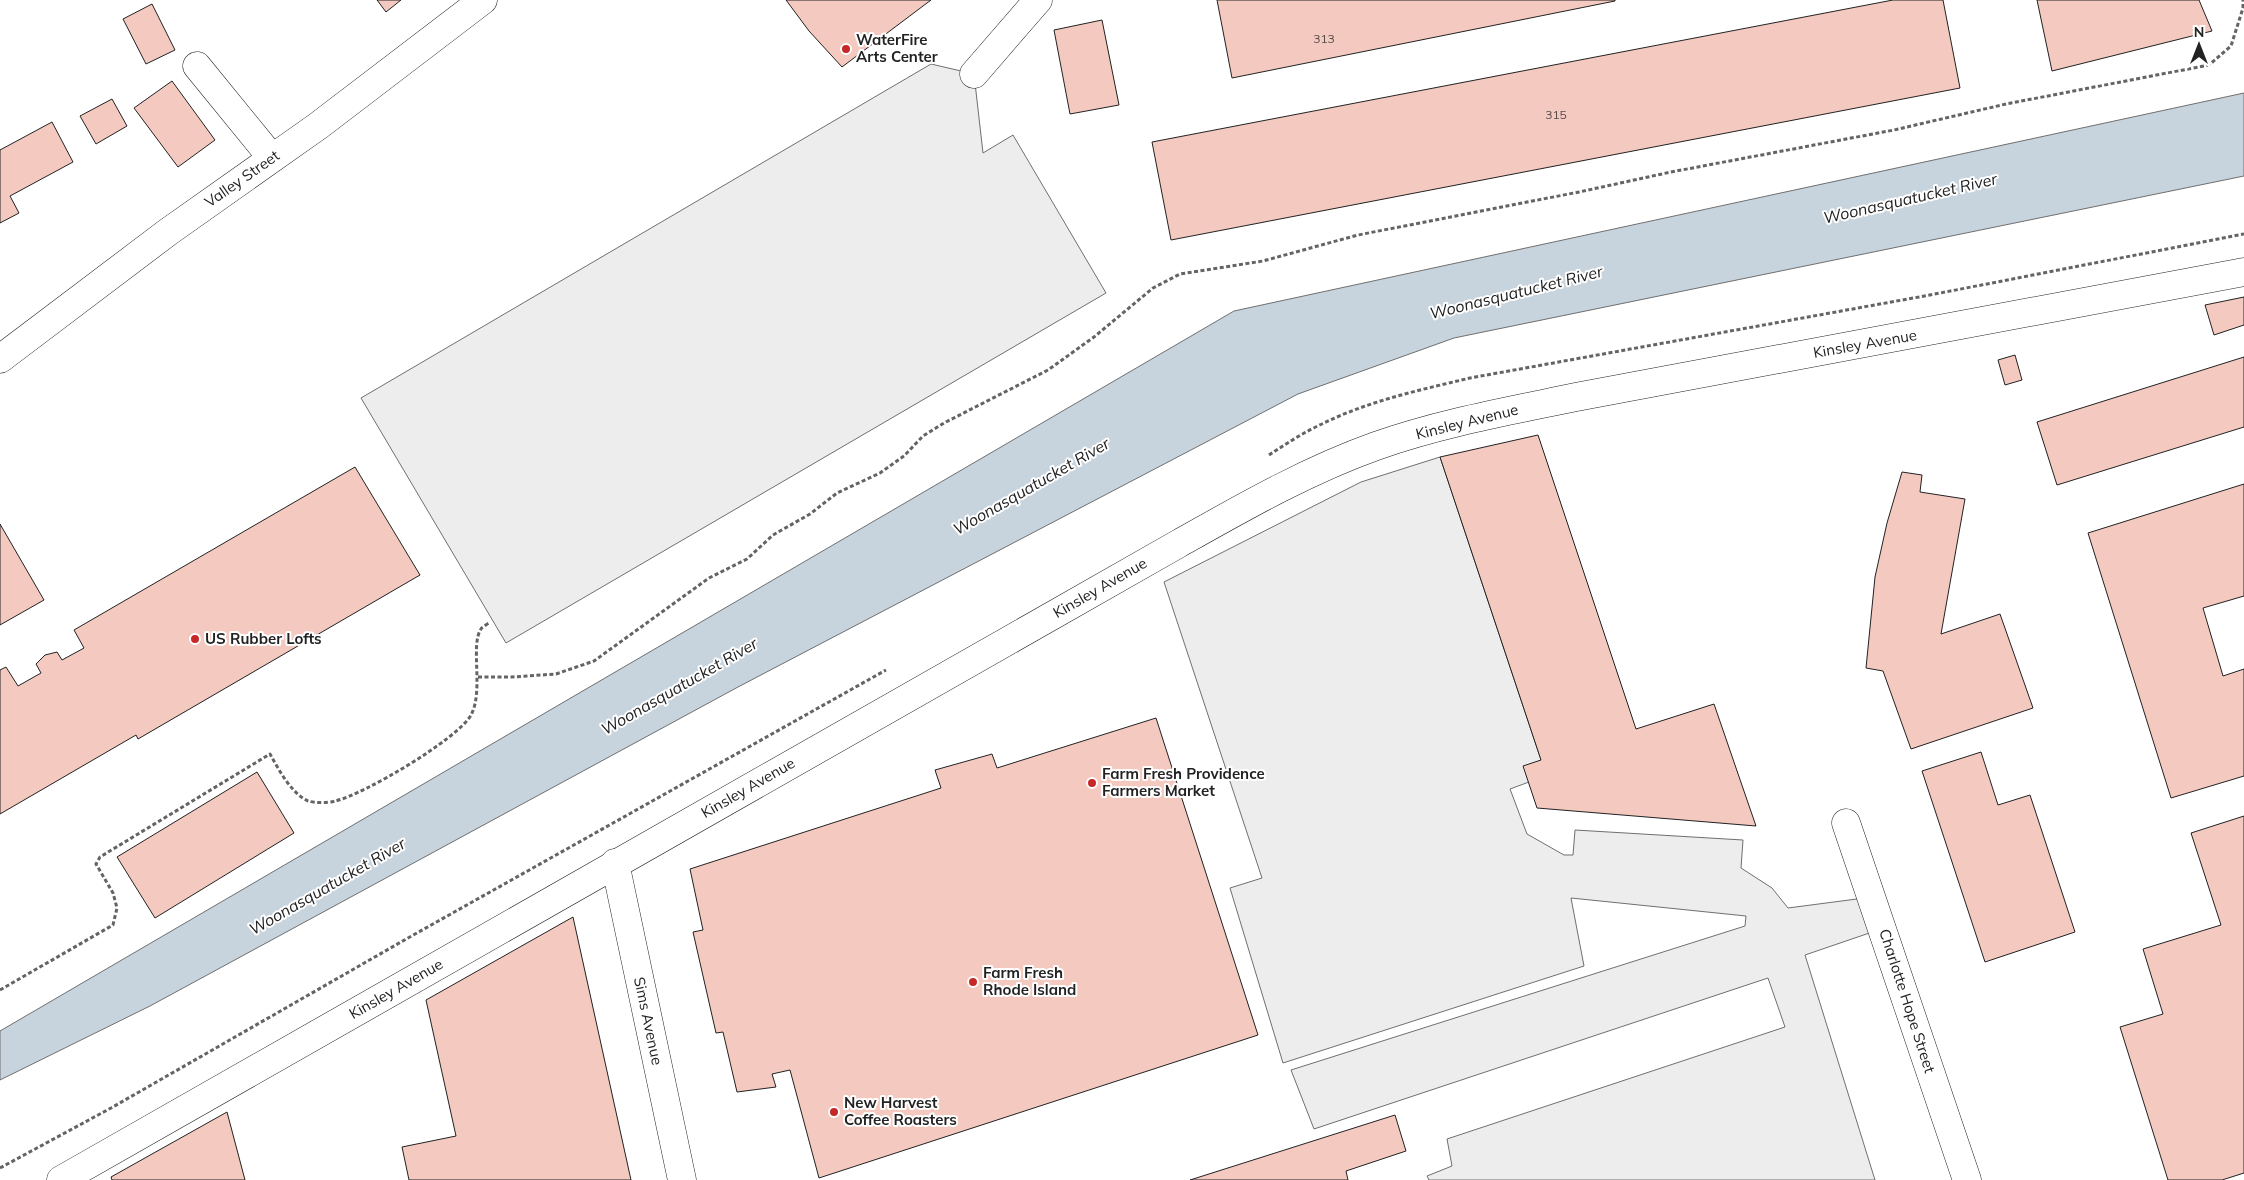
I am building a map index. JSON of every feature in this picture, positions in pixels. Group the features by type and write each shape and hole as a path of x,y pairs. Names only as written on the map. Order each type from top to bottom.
{"street":[{"name":"Valley Street","path":"0,359 168,232 318,126 484,0"},
{"path":"974,74 1038,0"},
{"path":"196,66 272,158"},
{"name":"Kinsley Avenue","path":"61,1180 615,863 1264,496 1316,471 1378,446 1467,420 1576,397 2244,272"},
{"name":"Charlotte Hope Street","path":"1846,823 1966,1180"},
{"name":"Sims Avenue","path":"615,863 682,1180"}],"path":[{"path":"478,677 556,674 594,661 709,578 747,559 773,535 810,514 837,493 880,473 904,456 923,436 944,423 1048,370 1094,337 1153,288 1180,274 1264,261 1358,235 1671,172 1894,130 2006,104 2208,65 2231,46 2243,8 2243,0"},
{"path":"0,990 113,926 118,908 113,893 96,864 100,857 270,754 292,788 309,801 334,802 404,768 462,729 472,714 477,694 477,648 481,629 490,622"}],"shaded area":[{"path":"931,64 974,74 983,153 1013,135 1106,293 506,643 361,398"},
{"path":"1440,457 1541,760 1529,782 1510,789 1527,834 1564,855 1573,855 1575,830 1743,840 1741,868 1772,888 1788,908 1872,897 1887,927 1805,955 1875,1180 1429,1180 1427,1176 1452,1166 1447,1139 1785,1027 1768,978 1314,1129 1291,1070 1745,926 1746,916 1571,898 1584,966 1283,1063 1230,888 1262,878 1164,582 1361,482"}],"water":[{"name":"Woonasquatucket River","path":"2244,93 2244,176 1454,338 1298,394 738,687 150,1006 0,1080 0,1031 1234,311"}],"building":[{"path":"377,0 401,0 386,12"},
{"name":"WaterFire Arts Center","path":"786,0 931,0 842,67 809,31"},
{"path":"1217,0 1615,0 1615,1 1232,78"},
{"path":"1893,0 1943,0 1960,88 1171,240 1152,142"},
{"path":"2037,0 2199,0 2212,31 2052,71"},
{"path":"152,4 175,50 146,64 123,19"},
{"path":"1102,20 1119,105 1070,114 1054,30"},
{"path":"172,81 215,140 178,167 134,108"},
{"path":"112,99 127,126 96,144 80,116"},
{"path":"52,122 73,162 10,196 19,213 0,223 0,150"},
{"path":"2244,297 2244,325 2214,335 2205,305"},
{"path":"2015,355 2022,380 2005,385 1998,360"},
{"path":"2244,357 2244,427 2057,485 2037,422"},
{"path":"1538,435 1636,729 1714,704 1756,826 1537,808 1523,766 1541,760 1440,457"},
{"name":"US Rubber Lofts","path":"355,467 420,575 138,739 136,735 0,814 0,670 6,667 18,686 41,673 36,664 45,655 57,652 62,660 84,648 74,630"},
{"path":"1902,472 1922,475 1920,492 1965,499 1941,634 2000,614 2033,708 1911,749 1883,671 1866,668 1875,577 1887,523"},
{"path":"2244,484 2244,596 2203,608 2223,676 2244,669 2244,776 2171,798 2088,533"},
{"path":"0,524 44,600 0,625"},
{"name":"Farm Fresh Rhode Island","path":"1156,718 1258,1035 819,1178 790,1070 772,1074 776,1087 737,1092 723,1032 716,1033 693,932 703,930 690,869 941,788 935,770 992,754 997,768"},
{"path":"1981,752 1998,805 2030,795 2075,932 1985,962 1922,771"},
{"path":"257,772 294,833 155,918 117,857"},
{"path":"2244,816 2244,1173 2222,1180 2168,1180 2120,1027 2163,1014 2143,949 2221,925 2191,833"},
{"path":"573,917 631,1180 409,1180 402,1147 456,1136 426,1000"},
{"path":"227,1112 245,1180 112,1180 111,1177"},
{"path":"1395,1115 1406,1151 1346,1171 1348,1180 1190,1180"}],"place":[{"name":"WaterFire Arts Center","path":"846,49"},
{"name":"US Rubber Lofts","path":"195,639"},
{"name":"Farm Fresh Providence Farmers Market","path":"1092,783"},
{"name":"Farm Fresh Rhode Island","path":"973,982"},
{"name":"New Harvest Coffee Roasters","path":"834,1112"}]}
